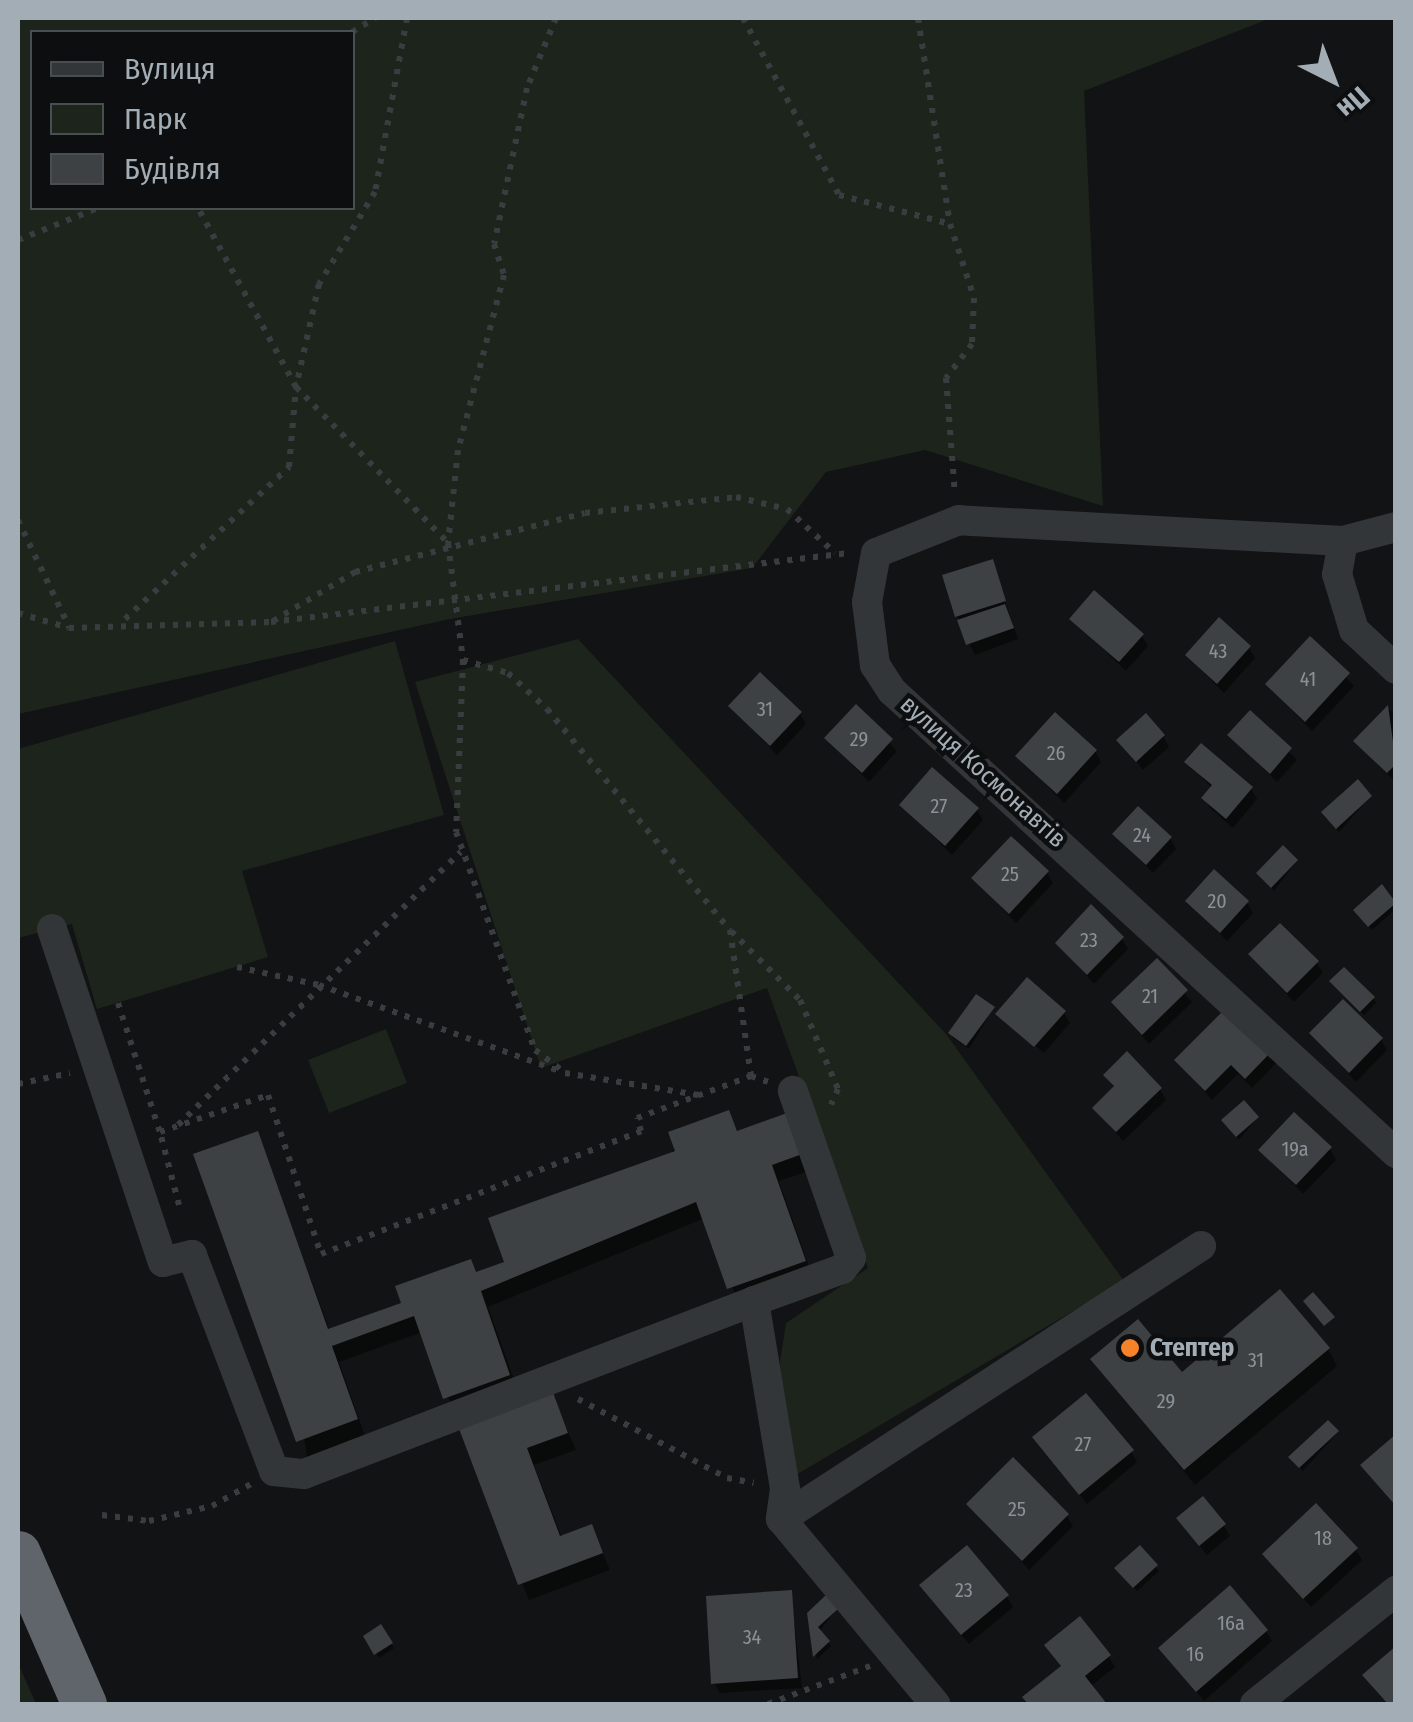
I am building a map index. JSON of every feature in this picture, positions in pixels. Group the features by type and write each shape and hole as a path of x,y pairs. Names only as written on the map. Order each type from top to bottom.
{"highway":[{"path":"18,1553 84,1704"}],"street":[{"path":"876,553 959,520 1343,541 1396,526"},
{"path":"1343,541 1343,611 1396,669"},
{"name":"вулиця Космонавтів","path":"876,553 867,602 882,680 1396,1152"},
{"path":"52,929 163,1262 192,1255 274,1470 304,1474 842,1270 851,1258 793,1091"},
{"path":"781,1519 1201,1246"},
{"path":"754,1302 785,1489 781,1519 935,1704"},
{"path":"1255,1704 1396,1591"}],"path":[{"path":"124,620 290,467 296,387 320,284 374,192 407,18"},
{"path":"556,18 527,88 494,244 504,275 462,433 448,543 462,660 461,852 536,1050 565,1073"},
{"path":"743,18 839,194 950,224"},
{"path":"918,18 950,224 974,298 972,344 946,378 959,520"},
{"path":"18,240 93,210"},
{"path":"199,210 296,387 448,543"},
{"path":"272,622 356,572 448,543 585,513 736,497 787,510 836,554"},
{"path":"18,520 69,628"},
{"path":"18,614 69,628 124,620 272,622 836,554 876,553"},
{"path":"462,660 508,673 547,709 730,930 800,1000 838,1089 828,1110 804,1121"},
{"path":"177,1126 461,852"},
{"path":"730,930 751,1076"},
{"path":"236,967 319,985 565,1073 698,1096"},
{"path":"118,1003 160,1132 192,1255"},
{"path":"18,1084 98,1068"},
{"path":"160,1132 268,1095 321,1254 641,1131 637,1118 751,1076 793,1091"},
{"path":"560,1376 601,1416 727,1478 785,1489"},
{"path":"102,1515 149,1521 212,1506 274,1470"},
{"path":"768,1704 894,1657"}],"green space":[{"path":"18,18 1271,18 1084,91 1103,506 925,450 826,472 752,568 450,619 18,714"},
{"path":"578,639 946,1034 1124,1281 789,1479 776,1388 786,1323 868,1268 767,988 541,1068 415,682"},
{"path":"395,641 444,815 242,871 268,957 97,1009 72,924 18,938 18,749"},
{"path":"386,1029 407,1083 329,1113 308,1060"},
{"path":"18,1663 36,1704 18,1704"}],"building":[{"path":"993,559 1006,601 955,617 942,575"},
{"path":"1094,590 1144,634 1119,662 1069,619"},
{"path":"1005,604 1014,628 966,645 957,620"},
{"path":"1219,617 1251,646 1217,684 1185,655"},
{"path":"1310,636 1350,673 1305,722 1265,684"},
{"path":"760,672 802,712 770,746 728,706"},
{"path":"856,704 893,739 862,773 824,738"},
{"path":"1388,705 1396,764 1387,773 1353,741"},
{"path":"1250,710 1292,748 1270,774 1227,735"},
{"path":"1055,712 1097,750 1057,794 1015,756"},
{"path":"1146,713 1165,735 1136,762 1116,740"},
{"path":"1201,743 1253,787 1226,819 1201,798 1212,785 1184,762"},
{"path":"932,767 979,808 945,846 899,805"},
{"path":"1358,779 1372,796 1336,829 1321,812"},
{"path":"1138,806 1172,837 1146,865 1112,834"},
{"path":"1011,836 1049,871 1009,914 971,878"},
{"path":"1283,845 1298,860 1271,888 1256,873"},
{"path":"1214,869 1249,901 1220,933 1185,901"},
{"path":"1382,884 1396,903 1368,927 1353,910"},
{"path":"1091,904 1124,937 1087,975 1055,943"},
{"path":"1280,923 1319,961 1287,993 1248,954"},
{"path":"1157,958 1188,990 1142,1035 1111,1002"},
{"path":"1344,967 1375,997 1360,1012 1329,981"},
{"path":"1027,977 1066,1011 1034,1047 995,1014"},
{"path":"976,994 995,1007 966,1046 948,1033"},
{"path":"1343,999 1383,1038 1349,1073 1309,1033"},
{"path":"1227,1007 1272,1051 1245,1079 1231,1065 1205,1091 1174,1060"},
{"path":"1127,1051 1162,1088 1116,1132 1092,1108 1114,1086 1103,1075"},
{"path":"1244,1100 1259,1117 1236,1137 1221,1120"},
{"path":"729,1110 737,1131 790,1112 805,1153 772,1165 806,1261 727,1289 696,1202 481,1291 510,1375 443,1399 414,1316 332,1346 358,1419 296,1442 193,1154 258,1131 328,1329 401,1303 395,1286 471,1259 476,1272 504,1262 488,1218 675,1151 668,1132"},
{"path":"1294,1112 1332,1147 1296,1185 1258,1150"},
{"path":"1280,1289 1330,1348 1184,1470 1090,1359 1138,1319 1182,1372"},
{"path":"1313,1292 1335,1317 1324,1326 1303,1301"},
{"path":"552,1390 568,1433 527,1448 560,1536 592,1524 603,1553 518,1585 458,1426"},
{"path":"1086,1393 1134,1450 1079,1495 1032,1437"},
{"path":"1328,1420 1339,1431 1299,1468 1288,1457"},
{"path":"1396,1434 1396,1506 1360,1465"},
{"path":"1013,1457 1069,1514 1022,1561 966,1504"},
{"path":"1203,1496 1226,1524 1199,1546 1176,1518"},
{"path":"1316,1503 1358,1548 1303,1599 1262,1554"},
{"path":"967,1545 1009,1595 961,1635 919,1585"},
{"path":"1140,1545 1158,1565 1133,1588 1114,1568"},
{"path":"1230,1585 1268,1630 1196,1692 1158,1648"},
{"path":"792,1590 798,1678 711,1684 706,1596"},
{"path":"826,1595 838,1609 818,1627 830,1641 813,1657 807,1613"},
{"path":"1080,1616 1111,1655 1085,1676 1107,1704 1028,1704 1022,1697 1061,1666 1044,1645"},
{"path":"381,1624 393,1643 374,1655 363,1636"},
{"path":"1396,1646 1396,1704 1388,1704 1362,1675"}],"place":[{"name":"Стептер","path":"1130,1348"}]}
